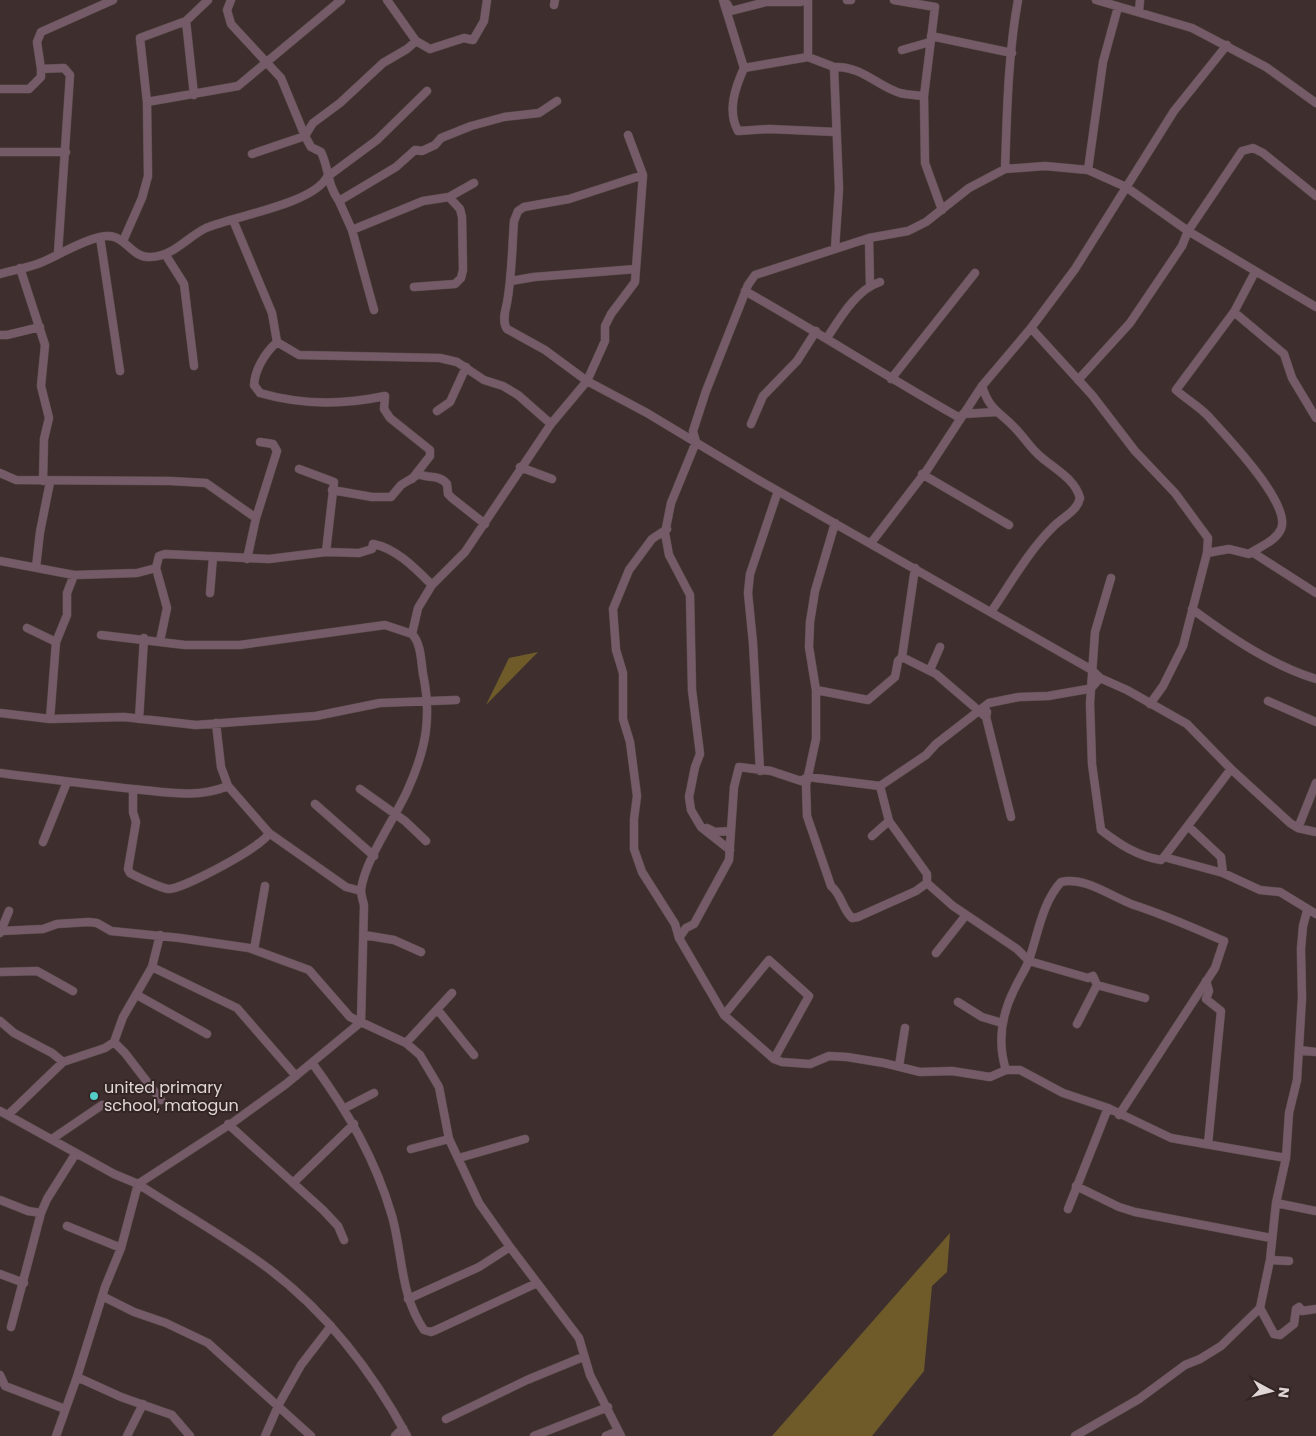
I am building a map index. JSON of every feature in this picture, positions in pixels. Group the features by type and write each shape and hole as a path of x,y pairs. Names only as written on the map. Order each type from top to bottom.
{"street":[{"path":"0,89 29,89 41,77 37,42 41,32 113,0"},
{"path":"123,241 142,198 148,176 147,102 140,38 186,21 208,0"},
{"path":"231,0 227,10 232,24 280,78 311,148 321,152 330,188 339,201 352,230 374,310"},
{"path":"147,102 238,86 341,0"},
{"path":"386,0 416,41 430,49 464,38 473,40 484,21 486,0"},
{"path":"724,0 731,11 766,2 800,2 808,0 808,57"},
{"path":"724,0 744,68 735,89 733,122 738,131 769,129 836,132"},
{"path":"894,0 935,7 924,96 926,163 942,210"},
{"path":"1005,169 1007,96 1012,53 1012,34 1018,0"},
{"path":"1096,0 1192,28 1266,67 1316,102"},
{"path":"1139,11 1140,0"},
{"path":"1088,170 1103,62 1118,7"},
{"path":"186,21 194,95"},
{"path":"902,50 930,39 1012,53"},
{"path":"252,154 306,136 313,123 340,103 383,63 407,50 416,41"},
{"path":"871,543 896,512 982,386 1032,328 1075,269 1174,111 1227,45"},
{"path":"744,68 808,57 834,67 842,67 867,74 899,93 924,96"},
{"path":"834,67 839,189 835,248"},
{"path":"41,70 64,68 69,72 66,152 58,253"},
{"path":"0,274 40,263 58,253 100,237 114,236 142,256 148,257 165,254 206,228 294,201 321,186 327,178 377,140 427,91"},
{"path":"339,201 396,166 415,150 422,151 435,145 441,138 471,126 504,117 539,113 557,101"},
{"path":"412,634 418,608 432,585 465,552 485,524 520,467 551,424 588,381 604,341 605,326 611,314 635,282 643,174 628,135"},
{"path":"1078,380 1130,324 1182,246 1188,231 1242,151 1253,148 1263,153 1316,196"},
{"path":"0,152 66,152"},
{"path":"730,850 700,826 690,810 689,797 695,767 700,754 692,690 690,594 669,555 665,533 670,503 696,442 693,431 706,390 746,291 755,275 869,238 908,231 942,210 969,188 1005,169 1045,166 1088,170 1126,186 1188,231 1316,307"},
{"path":"643,174 569,199 524,207 518,211 514,220 511,281 505,327 545,350 588,381 1092,670 1100,678 1127,690 1187,724 1231,769 1290,823 1298,828 1316,832"},
{"path":"352,230 423,202 449,197 474,183"},
{"path":"414,287 456,284 461,278 464,270 462,217 460,209 449,197"},
{"path":"233,220 272,313 276,342 256,374 254,385 260,393 310,403 348,402 385,396 384,409 390,418 430,450 430,456 412,479"},
{"path":"100,237 120,371"},
{"path":"869,238 870,285"},
{"path":"165,254 184,284 194,366"},
{"path":"20,268 45,345 41,386 49,418 44,439 47,481 36,567"},
{"path":"511,281 636,268"},
{"path":"1207,553 1229,549 1244,554 1252,552 1256,547 1271,542 1281,530 1284,518 1275,497 1209,416 1176,390 1234,312 1255,272"},
{"path":"891,379 975,273"},
{"path":"827,338 846,310 870,285 880,282"},
{"path":"746,291 816,331 891,379 961,416 996,412"},
{"path":"1234,312 1284,354 1292,378 1316,418"},
{"path":"0,335 7,336 40,326"},
{"path":"1032,328 1078,380 1135,452 1189,510 1199,528 1208,538 1207,553 1183,646 1163,686 1150,704"},
{"path":"751,424 764,396 796,361 816,331"},
{"path":"276,342 299,354 440,358 457,362 484,380 503,386 518,395 551,424"},
{"path":"437,411 450,402 466,367"},
{"path":"982,386 989,403 996,412 1014,427 1033,450 1072,482 1080,498 1078,506 1053,526 1032,552 992,612"},
{"path":"247,559 256,518 277,451 273,444 260,442"},
{"path":"520,467 552,479"},
{"path":"299,468 334,482 326,552"},
{"path":"0,473 16,480 206,483 256,518"},
{"path":"332,490 372,497 391,497 396,489 419,474 443,480 448,494 485,524"},
{"path":"922,474 1009,525"},
{"path":"760,771 754,643 748,593 750,574 778,491"},
{"path":"835,523 815,592 810,622 809,648 816,690 816,739 808,777 807,816 830,883 840,894 846,913 852,918 916,891 927,883"},
{"path":"667,529 652,539 628,570 613,609 616,650 623,673 623,719 630,742 637,796 634,819 634,849 642,872 676,924 680,938 724,1015 774,1059 782,1062 810,1064 829,1056 899,1066 920,1072 952,1071 990,1077 994,1077 1006,1070 1020,1070 1063,1093 1108,1108 1119,1115 1171,1138 1286,1158"},
{"path":"160,641 167,608 156,568 159,556 165,554 247,559 326,552 358,553 372,549 373,544 380,545 413,565 432,585"},
{"path":"1209,544 1216,552"},
{"path":"1252,552 1316,593"},
{"path":"210,593 213,557"},
{"path":"0,561 74,575 137,573 156,568"},
{"path":"816,690 868,700 895,677 898,661 902,657 901,647 915,568"},
{"path":"50,719 56,642 67,615 67,593 74,575"},
{"path":"1111,578 1095,632 1089,720 1092,764 1101,830 1128,850 1161,860 1231,769"},
{"path":"1192,609 1229,636 1292,671 1316,679"},
{"path":"56,1436 64,1409 77,1377 102,1296 121,1248 138,1184 313,1064 361,1022 364,905 361,891 374,856 408,790 425,742 428,721 428,701 416,639 412,634 386,624 240,645 185,645 144,638 102,635"},
{"path":"27,628 35,634 56,642"},
{"path":"138,719 144,638"},
{"path":"930,670 940,647"},
{"path":"902,657 930,670 980,709 986,717 1010,817"},
{"path":"680,938 686,928 694,924 729,863 737,769 741,767 760,771 771,770 801,781 808,777 880,786 926,755 936,744 989,703 1018,697 1069,693 1092,687 1100,678"},
{"path":"0,713 50,719 105,716 196,725 316,716 380,703 456,700"},
{"path":"1268,701 1316,722"},
{"path":"986,717 989,703"},
{"path":"216,723 222,772 228,786 269,833 346,887 361,891"},
{"path":"0,773 195,795 211,793 228,786"},
{"path":"43,842 67,782"},
{"path":"1298,828 1316,783"},
{"path":"880,786 889,821 927,874 927,883"},
{"path":"133,789 133,812 136,822 128,869 130,874 168,889 190,884 260,843 269,833"},
{"path":"360,789 395,814 426,841"},
{"path":"315,804 374,856"},
{"path":"872,836 889,821"},
{"path":"700,826 716,832 731,830"},
{"path":"1188,826 1222,857 1223,873"},
{"path":"1164,857 1223,873 1260,890 1280,892 1316,914"},
{"path":"1006,1070 1001,1055 1002,1023 1011,995 1029,961 1038,928 1054,889 1061,882 1070,880 1153,910 1224,941 1215,968 1119,1115"},
{"path":"927,883 966,915 1017,949 1029,961 1088,978 1093,976 1097,985"},
{"path":"254,950 265,886"},
{"path":"1075,1436 1139,1399 1185,1365 1200,1359 1221,1346 1260,1308 1270,1260 1276,1203 1286,1158 1289,1113 1297,1080 1303,968 1301,949 1307,910"},
{"path":"9,911 1,932 43,929 58,924 89,922 111,931 160,935 254,950 309,970 350,1018 406,1043 420,1055 439,1087 450,1139 479,1203 579,1338 590,1375 620,1433 606,1436"},
{"path":"936,953 966,915"},
{"path":"8,1115 63,1062 105,1048 114,1042 123,1017 152,967 160,935"},
{"path":"364,935 394,940 421,952"},
{"path":"724,1015 769,960 808,996 774,1059"},
{"path":"152,967 237,1008 296,1076"},
{"path":"0,972 37,971 73,991"},
{"path":"1206,981 1210,991 1206,999 1221,1011 1208,1144"},
{"path":"1097,985 1145,998"},
{"path":"1077,1024 1097,985"},
{"path":"406,1043 452,993"},
{"path":"137,995 207,1034"},
{"path":"958,1002 982,1017 1002,1023"},
{"path":"437,1008 474,1055"},
{"path":"0,1021 14,1033 52,1053 63,1062"},
{"path":"899,1066 905,1028"},
{"path":"114,1042 125,1053 161,1100"},
{"path":"1299,1050 1316,1052"},
{"path":"313,1064 345,1108 382,1185 393,1218 408,1299 424,1330 431,1332 537,1283"},
{"path":"345,1108 374,1093"},
{"path":"52,1140 102,1105"},
{"path":"1068,1209 1108,1108"},
{"path":"0,1111 29,1130 52,1140 114,1174 138,1184 270,1270 331,1326 372,1377 407,1436"},
{"path":"228,1124 332,1219 344,1240"},
{"path":"293,1183 354,1124"},
{"path":"411,1149 450,1139"},
{"path":"459,1158 525,1139"},
{"path":"11,1326 24,1283 41,1213 76,1153"},
{"path":"1076,1186 1119,1207 1135,1212 1271,1238"},
{"path":"0,1201 28,1211 41,1213"},
{"path":"1276,1203 1316,1210"},
{"path":"67,1226 121,1248"},
{"path":"408,1299 479,1267 510,1247"},
{"path":"1270,1260 1289,1261"},
{"path":"0,1274 24,1283"},
{"path":"102,1296 134,1312 166,1323 208,1342 279,1404 312,1436"},
{"path":"1260,1308 1274,1334 1280,1335 1294,1324 1296,1309 1299,1307 1302,1311 1316,1309"},
{"path":"265,1436 279,1404 300,1365 331,1326"},
{"path":"446,1419 583,1356"},
{"path":"0,1375 5,1386 64,1409"},
{"path":"77,1377 121,1397 172,1415 190,1436"},
{"path":"127,1436 143,1404"},
{"path":"534,1436 608,1408"},
{"path":"395,1436 403,1428"}],"shaded area":[{"path":"538,652 486,705 509,658"},
{"path":"950,1233 947,1272 932,1286 924,1371 872,1436 772,1436"}],"place":[{"name":"united primary school, matogun","path":"94,1096"}]}
